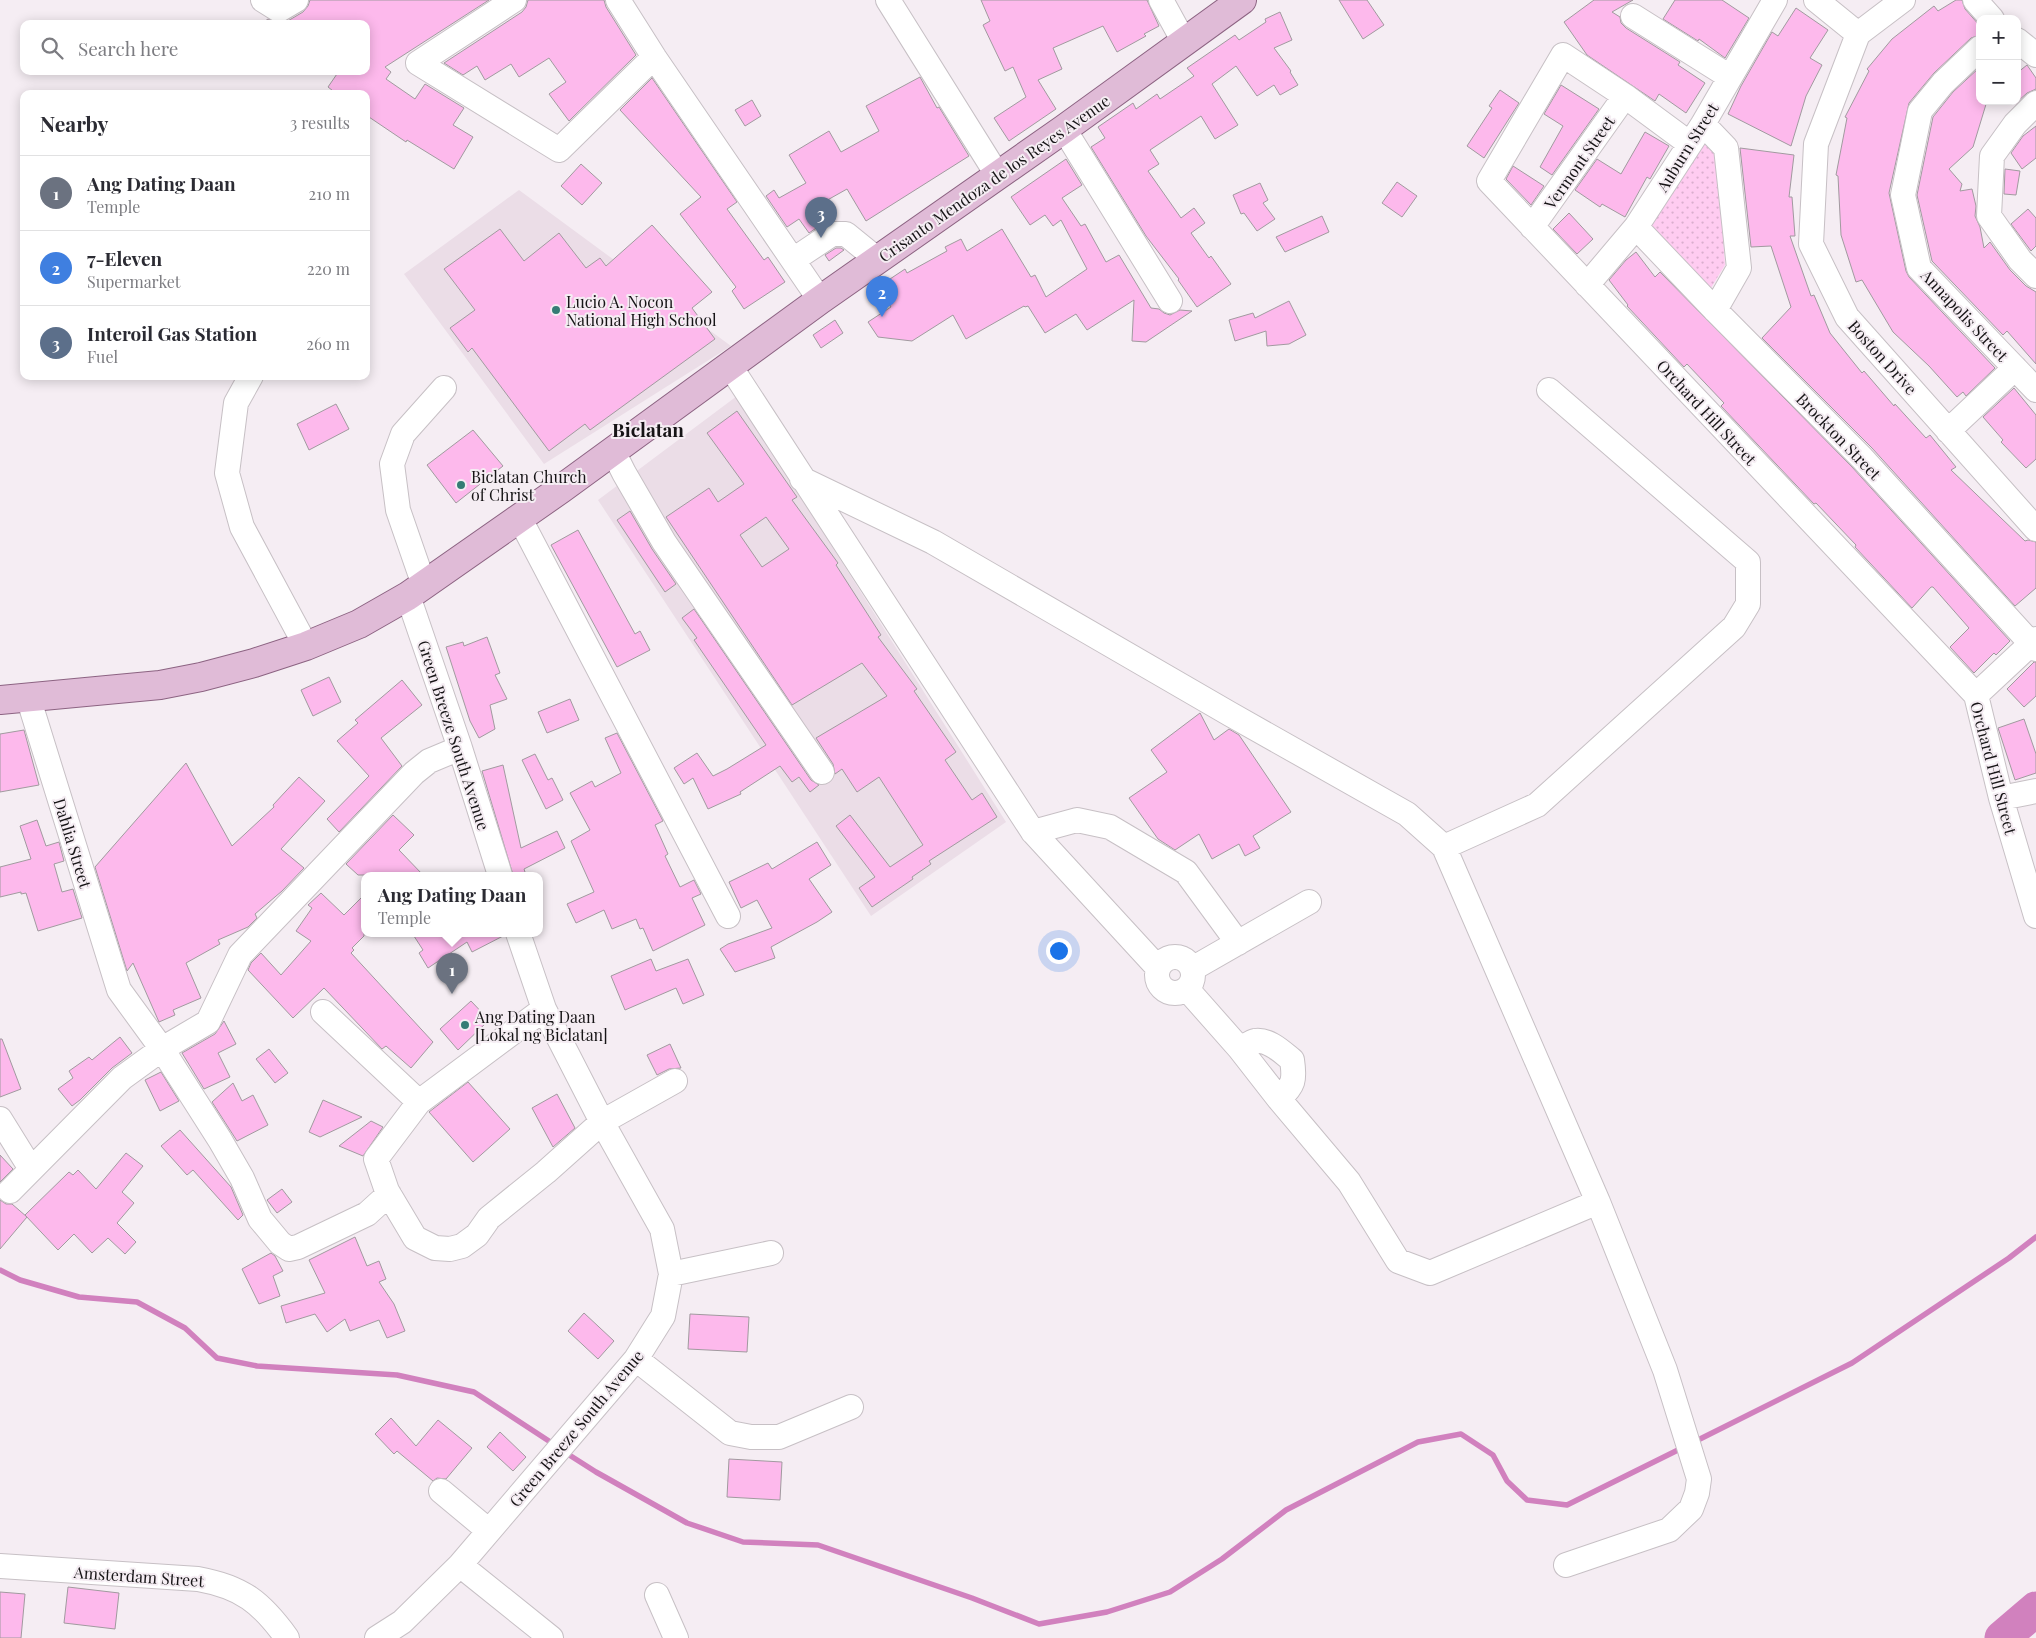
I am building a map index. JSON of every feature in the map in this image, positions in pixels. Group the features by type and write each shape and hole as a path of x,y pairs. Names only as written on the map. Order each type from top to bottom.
{"main road":[{"name":"Crisanto Mendoza de los Reyes Avenue","path":"0,700 160,685 254,664 306,646 359,624 416,590 614,451 820,300 998,176 1242,0"}],"street":[{"path":"264,0 279,10 296,0"},
{"path":"514,0 418,63 559,150 654,57"},
{"path":"618,0 654,57 820,300"},
{"path":"888,0 998,176"},
{"path":"1161,0 1184,42"},
{"name":"Auburn Street","path":"1587,285 1636,227 1703,124 1775,0"},
{"path":"1816,0 1858,34 1903,0"},
{"path":"1975,0 1988,15"},
{"path":"1633,16 1730,77"},
{"name":"Boston Drive","path":"1858,34 1816,144 1810,244 1847,317 2036,529"},
{"path":"2021,43 2036,55"},
{"name":"Annapolis Street","path":"1976,52 1943,83 1920,111 1903,196 1919,268 2036,390"},
{"name":"Orchard Hill Street","path":"1690,144 1625,96 1563,55 1488,181 1976,695 2001,798 2035,909"},
{"name":"Vermont Street","path":"1532,227 1625,96"},
{"path":"2036,103 2015,124 1992,156 1989,216 2020,260 2036,276"},
{"path":"1703,124 1726,148 1739,268 1715,310"},
{"path":"1064,129 1170,301"},
{"name":"Brockton Street","path":"1636,227 1715,310 1862,458 2034,644"},
{"path":"793,260 832,234 846,234 878,260"},
{"path":"730,366 1033,832 1158,968 1169,958 1177,957 1189,963 1190,979 1240,1049 1279,1099 1349,1182 1398,1261 1430,1273 1598,1202"},
{"path":"1948,430 2015,368"},
{"path":"248,380 236,403 227,473 242,527 306,646"},
{"name":"Green Breeze South Avenue","path":"444,388 404,434 392,464 398,510 416,590 460,748 499,872"},
{"path":"1444,847 1537,805 1734,627 1748,604 1748,562 1548,390"},
{"path":"614,451 624,473 664,542 822,772"},
{"path":"802,479 934,542 1230,714 1407,814 1444,847 1598,1202 1665,1370 1699,1479 1697,1493 1690,1509 1669,1530 1566,1565"},
{"path":"520,516 728,916"},
{"path":"1976,695 2034,644"},
{"name":"Dahlia Street","path":"28,697 119,990 162,1049 220,1140 242,1178 260,1219 280,1243 289,1249 298,1247 367,1214 389,1194"},
{"path":"10,1191 122,1078 162,1049 208,1022 240,955 414,773 429,762 460,748"},
{"path":"2001,798 2036,791"},
{"path":"1033,832 1077,820 1110,827 1186,872 1238,943"},
{"path":"1190,979 1238,943 1309,902"},
{"name":"Green Breeze South Avenue","path":"377,1638 402,1622 460,1565 636,1359 663,1316 671,1274 662,1229 602,1122 544,1009 519,937"},
{"path":"544,1009 419,1102 376,1159 389,1194 416,1238 435,1248 450,1249 462,1246 477,1235 489,1218 546,1172 602,1122 675,1081"},
{"path":"323,1012 419,1102"},
{"path":"1240,1049 1254,1041 1266,1043 1280,1050 1292,1060 1294,1078 1286,1093 1279,1099"},
{"path":"0,1119 31,1169"},
{"path":"671,1274 771,1253"},
{"path":"636,1359 730,1433 751,1437 779,1437 851,1407"},
{"path":"441,1491 489,1531"},
{"path":"460,1565 551,1638"},
{"name":"Amsterdam Street","path":"0,1566 198,1579 223,1584 248,1596 272,1618 287,1638"},
{"path":"657,1595 676,1638"}],"shaded area":[{"path":"1699,140 1717,153 1725,265 1711,288 1649,230"},
{"name":"Lucio A. Nocon National High School","path":"519,190 731,346 544,464 404,274"},
{"path":"737,396 1006,822 871,916 598,500"}],"building":[{"path":"310,0 489,0 385,67 391,72 386,79 415,99 425,84 464,108 453,125 473,137 454,169 407,140 406,142 370,118 370,90 332,90 328,87 336,75 370,75 370,20 289,20 303,12"},
{"path":"528,0 604,0 606,7 636,55 569,121 549,94 566,82 549,58 519,77 511,64 485,80 477,66 463,75 444,63 522,12"},
{"path":"981,0 1147,0 1159,26 1144,34 1146,36 1117,52 1103,26 1053,48 1062,69 1038,80 1056,109 1009,141 994,118 1026,97 1013,67 1005,71 983,25 990,21"},
{"path":"1339,0 1367,0 1384,25 1363,39"},
{"path":"1594,0 1633,0 1612,12 1620,17 1621,23 1626,28 1680,62 1678,65 1705,83 1686,113 1659,94 1655,101 1587,55 1564,22"},
{"path":"1675,0 1722,0 1749,18 1725,58 1699,39 1698,41 1663,19"},
{"path":"1956,0 1962,0 1965,9 1976,21 1976,36 1971,38 1934,73 1909,103 1889,193 1906,271 1909,277 1995,368 1966,396 1963,392 1957,397 1929,366 1893,332 1862,280 1856,282 1841,235 1838,176 1836,175 1847,118 1845,117 1869,71 1867,69 1892,39 1934,6 1938,11"},
{"path":"1796,8 1828,30 1810,58 1822,65 1806,96 1791,146 1728,114 1741,86 1772,32 1778,36"},
{"path":"1280,12 1292,40 1274,48 1291,71 1298,85 1280,95 1274,85 1257,96 1236,66 1212,84 1238,125 1215,139 1201,116 1150,150 1159,164 1148,171 1181,218 1194,208 1205,223 1191,233 1209,258 1211,256 1231,284 1197,307 1179,279 1146,236 1091,147 1105,138 1098,127 1133,103 1136,109 1157,94 1160,99 1194,76 1187,68 1235,35 1239,40 1266,22 1265,19"},
{"path":"2027,65 2036,78 2036,89 2021,98 2021,70"},
{"path":"1976,71 1976,105 1986,105 1973,147 1949,169 1962,184 1960,191 1972,189 1976,206 1975,216 1980,227 1984,248 1990,242 2010,270 2026,286 2036,292 2036,364 2007,331 2003,335 1932,261 1917,195 1933,117 1953,92"},
{"path":"920,77 937,108 939,107 969,156 866,221 847,189 815,207 825,222 809,233 799,219 787,227 766,196 774,190 779,198 806,183 789,155 829,131 841,152 879,131 866,106"},
{"path":"652,78 737,202 727,209 764,260 768,257 785,282 744,309 732,291 736,287 680,214 701,197 620,110"},
{"path":"1561,85 1599,109 1552,175 1540,167 1563,126 1544,114"},
{"path":"1500,90 1519,103 1484,158 1467,146 1492,108 1489,106"},
{"path":"752,100 761,116 745,126 735,110"},
{"path":"2036,126 2036,158 2022,169 2011,153 2023,136"},
{"path":"1645,132 1669,146 1650,179 1647,177 1625,217 1602,204 1600,207 1575,190 1597,159 1621,174"},
{"path":"1740,148 1794,155 1789,197 1792,197 1795,236 1790,236 1811,296 1814,295 1830,333 1862,373 1864,371 1894,406 1895,404 1926,438 1930,435 1956,467 1951,470 2025,541 2036,542 2036,588 2015,606 1872,448 1762,338 1791,307 1771,246 1751,247"},
{"path":"1066,159 1082,185 1062,198 1081,226 1085,224 1106,262 1119,255 1151,308 1159,309 1170,315 1180,310 1192,311 1146,342 1132,341 1134,300 1087,330 1076,314 1045,333 1028,306 1024,306 966,339 953,315 912,341 878,337 868,322 891,307 878,287 905,269 907,273 947,251 945,247 961,239 967,251 1002,229 1031,277 1035,275 1046,297 1087,269 1061,220 1053,226 1045,215 1030,225 1011,197"},
{"path":"581,164 602,183 582,205 561,186"},
{"path":"1513,166 1544,186 1531,205 1506,179"},
{"path":"2005,169 2020,171 2016,195 2004,194"},
{"path":"1397,182 1417,196 1402,217 1382,203"},
{"path":"1260,183 1268,200 1263,203 1275,219 1257,231 1244,213 1241,214 1233,195"},
{"path":"2028,209 2036,218 2036,246 2031,251 2011,224"},
{"path":"1569,213 1593,239 1577,254 1553,229"},
{"path":"1322,216 1329,232 1285,252 1276,237"},
{"name":"Lucio A. Nocon National High School","path":"652,225 712,292 692,308 715,339 590,430 585,424 549,451 472,348 468,352 450,328 475,310 444,269 500,229 524,261 559,233 586,268 600,258 606,266"},
{"path":"836,248 844,250 829,261 825,255"},
{"path":"1636,252 1655,277 1660,272 1852,467 2010,641 1996,655 1994,653 1974,673 1950,647 1969,628 1933,587 1912,608 1855,547 1856,545 1816,503 1814,504 1721,406 1724,403 1687,364 1684,367 1627,306 1609,280 1626,260"},
{"path":"1289,301 1306,335 1289,344 1267,346 1266,331 1235,341 1229,320 1253,313 1255,318"},
{"path":"835,320 843,333 821,348 813,335"},
{"path":"2014,388 2036,415 2036,459 2026,468 2001,442 2003,440 1983,417"},
{"path":"336,404 349,429 309,450 297,424"},
{"path":"737,411 797,497 792,500 838,563 836,565 881,635 878,637 917,689 914,691 956,752 945,760 972,800 982,793 997,817 929,861 931,864 912,877 913,879 872,907 859,888 875,877 836,826 850,815 890,867 923,845 879,777 857,792 842,769 835,774 833,764 816,738 887,696 862,663 792,705 666,517 709,488 718,502 744,484 707,433","holes":["766,517 789,549 762,567 740,535"]},
{"name":"Biclatan Church of Christ","path":"473,430 503,466 456,503 427,465"},
{"path":"630,511 652,549 676,584 665,592 617,520"},
{"path":"578,530 635,634 640,631 650,650 617,667 551,545"},
{"path":"694,609 811,780 819,785 810,792 799,777 792,782 780,766 740,792 741,794 708,809 693,778 684,784 674,768 697,753 713,776 766,745 694,640 697,638 682,618"},
{"path":"487,637 500,673 495,675 507,699 490,705 495,729 479,738 470,721 446,647 463,642 464,646"},
{"path":"2036,662 2036,696 2024,707 2007,689"},
{"path":"329,677 341,702 313,716 301,690"},
{"path":"402,680 422,705 381,738 402,766 339,832 327,819 369,776 337,741 358,723 355,720"},
{"path":"570,699 579,720 547,733 538,712"},
{"path":"1200,713 1214,740 1229,729 1239,735 1291,812 1253,836 1260,848 1245,856 1239,844 1212,859 1199,834 1175,850 1158,839 1129,798 1167,772 1151,750"},
{"path":"2024,719 2036,754 2036,773 2015,780 1998,728"},
{"path":"24,730 39,785 0,792 0,734"},
{"path":"617,733 663,821 655,825 668,854 665,856 680,887 694,880 701,894 692,898 705,925 653,951 643,928 640,929 636,919 612,929 604,910 576,923 567,904 594,892 571,841 590,830 570,793 592,781 595,787 621,773 605,738"},
{"path":"535,754 548,780 552,778 563,800 546,809 522,760"},
{"path":"186,763 232,846 274,807 273,805 299,777 325,801 281,849 304,868 282,891 255,914 257,918 248,927 218,940 220,944 186,963 201,998 173,1010 175,1015 159,1022 133,963 127,971 95,867"},
{"path":"503,765 521,848 557,831 565,848 524,869 525,872 512,872 482,771"},
{"path":"393,815 414,835 399,850 420,872 361,872 361,875 358,875 346,864"},
{"path":"37,820 46,846 59,842 64,861 54,864 62,892 73,889 82,918 38,931 26,893 21,894 21,892 0,897 0,867 31,859 20,826"},
{"path":"817,842 831,865 809,879 832,912 771,947 775,958 735,972 720,949 728,944 772,928 757,900 741,908 729,882 768,863 772,869"},
{"path":"321,893 344,915 361,898 361,937 363,937 352,948 354,950 351,953 433,1042 411,1068 386,1046 382,1049 324,988 293,1018 248,970 251,963 261,953 281,975 311,941 296,931 312,908 308,905"},
{"path":"415,937 501,937 472,952 467,942 428,968 419,953 423,950"},
{"path":"651,959 656,971 688,959 704,995 683,1004 676,988 625,1010 611,976"},
{"name":"Ang Dating Daan [Lokal ng Biclatan]","path":"471,1001 489,1020 458,1050 440,1029"},
{"path":"224,1021 236,1044 218,1053 230,1077 204,1089 182,1053 215,1034"},
{"path":"120,1037 132,1053 112,1068 72,1106 58,1089 73,1078 69,1071 89,1057 92,1060"},
{"path":"0,1039 2,1039 21,1089 0,1097"},
{"path":"670,1044 681,1068 669,1069 657,1075 647,1055"},
{"path":"269,1049 288,1073 275,1083 256,1059"},
{"path":"161,1072 179,1101 160,1111 145,1080"},
{"path":"468,1082 510,1129 473,1162 429,1112"},
{"path":"233,1083 242,1101 253,1095 268,1125 237,1141 212,1102"},
{"path":"557,1094 575,1128 553,1147 532,1108"},
{"path":"323,1100 362,1117 320,1137 309,1132"},
{"path":"371,1121 383,1127 363,1156 339,1146"},
{"path":"180,1130 231,1187 243,1215 238,1220 193,1170 187,1175 161,1146"},
{"path":"126,1153 143,1166 122,1192 134,1203 117,1223 136,1242 125,1254 108,1238 92,1253 74,1234 58,1250 25,1215 69,1172 73,1175 78,1170 96,1189"},
{"path":"0,1155 13,1169 0,1182"},
{"path":"282,1189 292,1202 277,1213 267,1200"},
{"path":"0,1200 6,1204 12,1204 27,1217 0,1249"},
{"path":"355,1237 367,1266 379,1261 386,1279 379,1282 394,1304 405,1331 387,1338 379,1320 350,1331 345,1319 327,1332 315,1314 286,1323 281,1306 325,1293 309,1260"},
{"path":"271,1253 275,1256 283,1271 273,1276 280,1296 259,1304 242,1269"},
{"path":"584,1313 614,1341 598,1359 568,1331"},
{"path":"690,1314 749,1317 747,1352 688,1349"},
{"path":"391,1418 416,1446 438,1420 472,1448 446,1479 437,1478 433,1481 397,1451 394,1454 375,1434"},
{"path":"500,1432 526,1457 513,1471 487,1447"},
{"path":"729,1459 782,1462 780,1500 727,1497"},
{"path":"68,1587 119,1593 115,1629 64,1623"},
{"path":"0,1592 25,1594 21,1638 0,1638"}],"waterway":[{"path":"1694,1442 1852,1363 2009,1258 2036,1237"},
{"path":"0,1270 20,1280 79,1297 137,1302 185,1328 217,1358 257,1366 397,1375 474,1392 555,1445"},
{"path":"563,1451 596,1472 687,1523 743,1542 818,1545 972,1598 1039,1624 1107,1612 1170,1592 1222,1559 1286,1510 1418,1442 1461,1434 1493,1455 1507,1481 1527,1500 1567,1505 1684,1447"},
{"path":"2002,1638 2036,1609"}],"place":[{"name":"Interoil Gas Station","path":"821,238"},
{"name":"Lucio A. Nocon National High School","path":"556,310"},
{"name":"7-Eleven","path":"882,317"},
{"name":"Biclatan Church of Christ","path":"461,485"},
{"name":"Ang Dating Daan","path":"452,994"},
{"name":"Ang Dating Daan [Lokal ng Biclatan]","path":"465,1025"}],"district":[{"name":"Biclatan","path":"648,429"}]}
